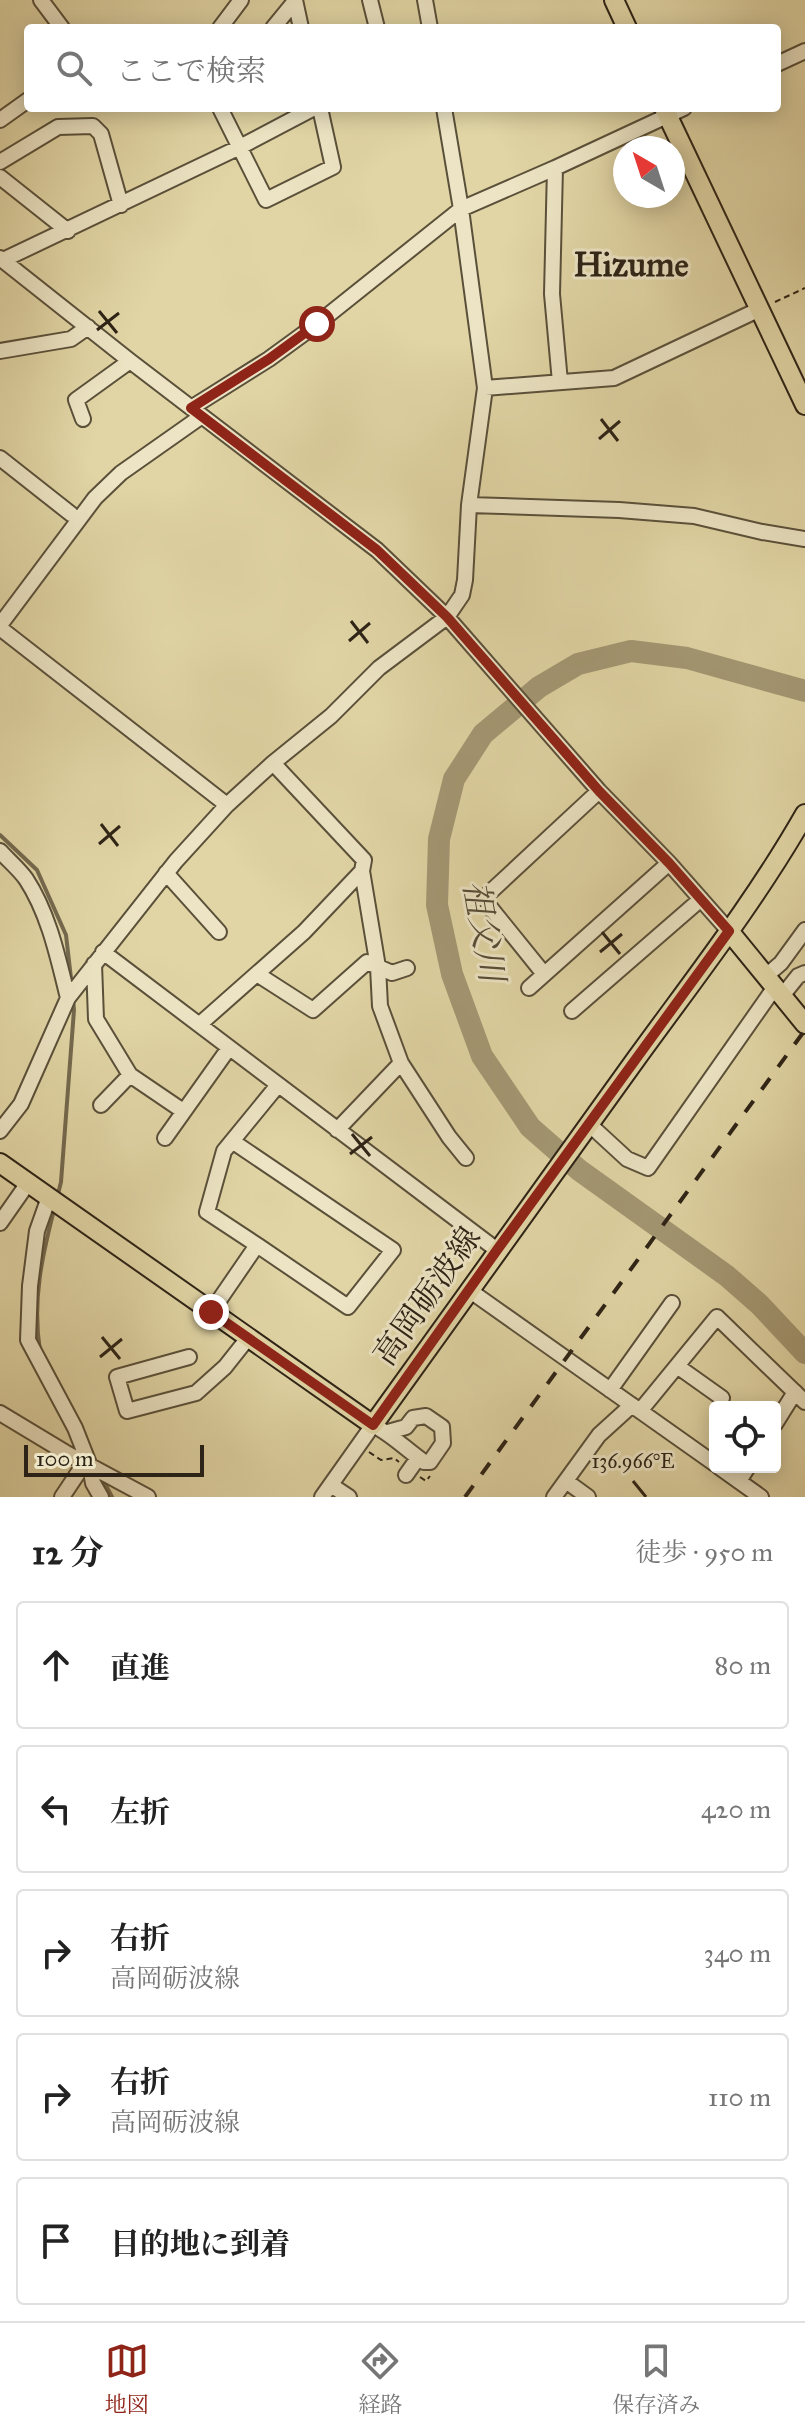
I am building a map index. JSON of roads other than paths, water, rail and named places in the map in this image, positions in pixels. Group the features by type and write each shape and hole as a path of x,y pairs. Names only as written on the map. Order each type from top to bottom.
{"main road":[{"path":"614,0 625,24"},
{"path":"672,112 805,405"},
{"name":"高岡砺波線","path":"380,1428 469,1290 729,931 784,851 805,814"},
{"path":"729,931 805,1024"},
{"path":"0,1163 380,1428"}],"street":[{"path":"41,0 59,24"},
{"path":"223,24 241,0"},
{"path":"370,0 376,24"},
{"path":"425,0 429,24"},
{"path":"276,24 295,1"},
{"path":"295,1 300,24"},
{"path":"781,62 805,51"},
{"path":"0,120 24,103"},
{"path":"222,112 266,200 333,167 318,112"},
{"path":"309,112 68,231 2,259 377,550 447,617 599,791 729,931"},
{"path":"0,1131 21,1104 68,998 166,873 227,805 331,716 379,668 447,617 462,595 469,505 485,388 445,112"},
{"path":"227,805 0,626 95,498 196,412 317,324 461,209 670,112"},
{"path":"0,162 58,127 93,126 101,134 121,205"},
{"path":"555,168 552,294 560,382"},
{"path":"0,177 68,231"},
{"path":"485,388 614,378 760,309"},
{"path":"0,351 71,339 88,327"},
{"path":"83,419 76,400 130,361"},
{"path":"0,458 71,514"},
{"path":"469,505 694,516 805,539"},
{"path":"273,763 364,860 362,871 378,967 380,1006 401,1063 466,1158"},
{"path":"544,974 489,906 486,896 599,791"},
{"path":"0,851 25,877 40,905 68,998"},
{"path":"529,988 669,863"},
{"path":"200,1024 304,932 362,871"},
{"path":"166,873 219,932"},
{"path":"572,1011 701,899"},
{"path":"584,1131 627,1159 648,1168 774,986 781,963 805,930"},
{"path":"99,958 200,1024 497,1250"},
{"path":"99,958 96,1019 130,1075 183,1111"},
{"path":"257,974 313,1010 367,962 392,973 407,968"},
{"path":"774,986 805,973"},
{"path":"165,1138 229,1048"},
{"path":"337,1130 401,1063"},
{"path":"101,1105 130,1075"},
{"path":"232,1141 393,1250 348,1307 207,1212 224,1151 232,1141 278,1085"},
{"path":"0,1223 28,1183"},
{"path":"49,1197 37,1231 30,1286 28,1340 75,1428 93,1483 101,1497"},
{"path":"211,1312 257,1245"},
{"path":"469,1290 709,1460"},
{"path":"610,1390 672,1303"},
{"path":"554,1497 599,1435 636,1408 677,1366 717,1317 800,1397 781,1418"},
{"path":"189,1357 117,1377 127,1411 196,1393 225,1367 248,1338"},
{"path":"677,1366 722,1398"},
{"path":"0,1413 148,1497"},
{"path":"349,1497 326,1491 380,1428 406,1427 413,1418 426,1416 442,1427 443,1443 430,1462 411,1468 391,1438 380,1428"},
{"path":"62,1497 87,1465"},
{"path":"725,1473 743,1489 761,1497"},
{"path":"566,1481 588,1497"}],"waterway":[{"name":"祖父川","path":"805,691 687,658 631,651 578,664 539,687 483,734 454,779 439,839 437,905 452,974 482,1056 530,1127 579,1170 727,1276 760,1305 805,1353"},
{"path":"0,835 37,870 66,935 72,987"},
{"path":"57,1198 61,1182 73,1000"},
{"path":"40,1351 37,1314 40,1278 55,1206"},
{"path":"102,1478 112,1497"}],"railway":[{"path":"465,1497 805,1030"}],"district":[{"name":"Hizume","path":"631,264"}]}
